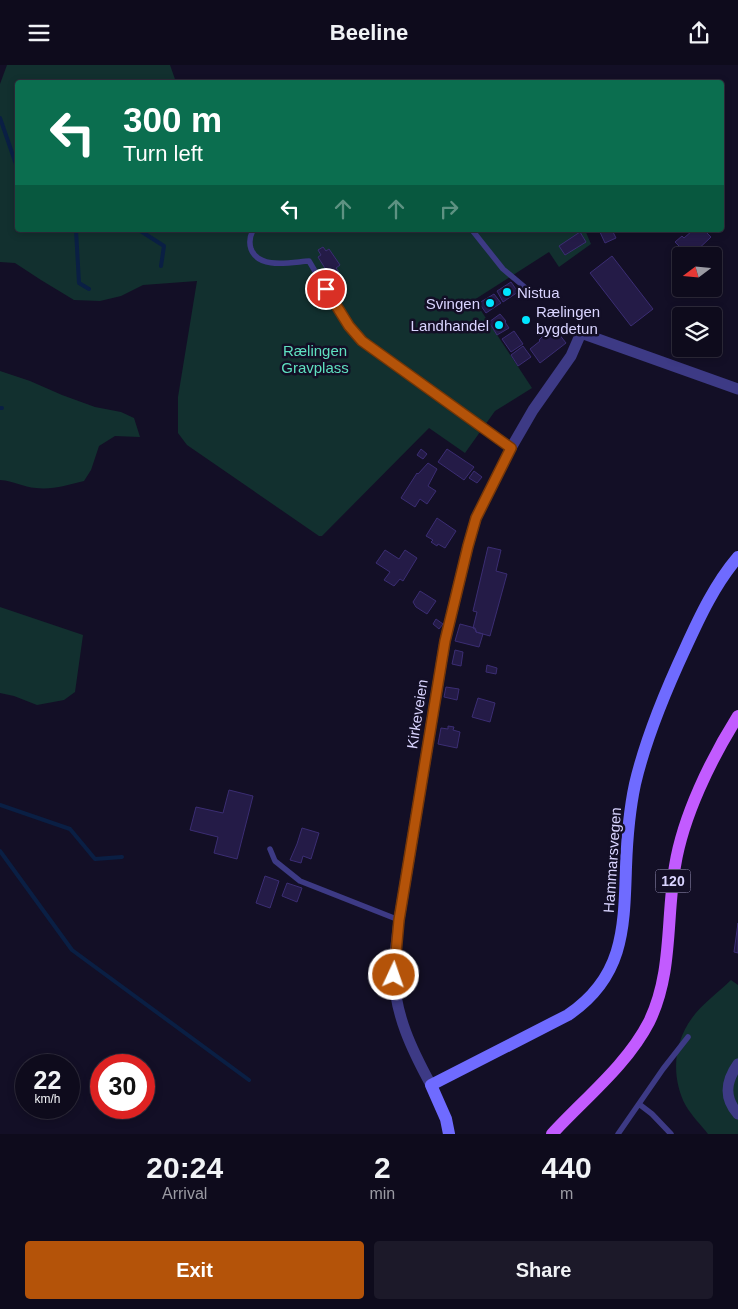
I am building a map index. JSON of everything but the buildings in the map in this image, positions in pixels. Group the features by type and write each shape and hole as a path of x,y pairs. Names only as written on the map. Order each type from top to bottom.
{"main road":[{"name":"120","path":"552,1132 618,1065 637,1042 649,1022 659,995 666,965 672,882 683,831 709,770 738,716"}],"street":[{"name":"Kirkeveien","path":"456,1134 446,1119 410,1045 398,1007 394,975 399,920 445,641 476,518 511,448 533,410 571,356 581,333 738,389"},
{"name":"Hammarsvegen","path":"431,1085 568,1015 591,996 609,974 617,954 623,930 629,822 640,766 661,705 694,629 714,591 738,557"},
{"path":"738,1064 731,1075 727,1089 730,1102 738,1113"},
{"name":"Kirkeveien","path":"446,1119 448,1134"}],"lane":[{"path":"253,232 250,246 252,252 259,259 269,263 310,261 338,310 362,341 511,448"},
{"path":"474,232 503,269 527,289"},
{"path":"270,849 275,861 300,881 399,920"},
{"path":"618,1134 663,1069 688,1037"},
{"path":"639,1104 652,1114 671,1134"}],"green space":[{"name":"Rælingen Gravplass","path":"7,65 170,65 175,80 15,80 15,232 586,232 591,244 559,267 549,252 474,300 532,388 495,411 465,453 429,428 322,536 319,536 187,445 178,433 178,397 197,281 143,285 121,296 100,301 74,300 15,263 0,262 0,84"},
{"path":"0,371 95,407 121,412 134,418 140,437 115,436 99,446 91,470 84,481 60,487 42,488 0,480"},
{"path":"0,607 83,635 75,692 64,700 37,705 0,693"},
{"path":"731,980 738,985 738,1134 708,1134 688,1110 681,1095 676,1073 676,1061 681,1039 692,1018"}],"waterway":[{"path":"0,118 15,161"},
{"path":"76,232 79,283 89,289"},
{"path":"142,232 164,246 161,266"},
{"path":"0,805 70,829 95,859 122,857"},
{"path":"0,851 72,950 249,1080"}],"place":[{"name":"Nistua","path":"507,292"},
{"name":"Svingen","path":"490,303"},
{"name":"Rælingen bygdetun","path":"526,320"},
{"name":"Landhandel","path":"499,325"}],"route":[{"path":"326,289 349,326 362,341 511,448 476,518 445,641 399,920 394,975"}]}
